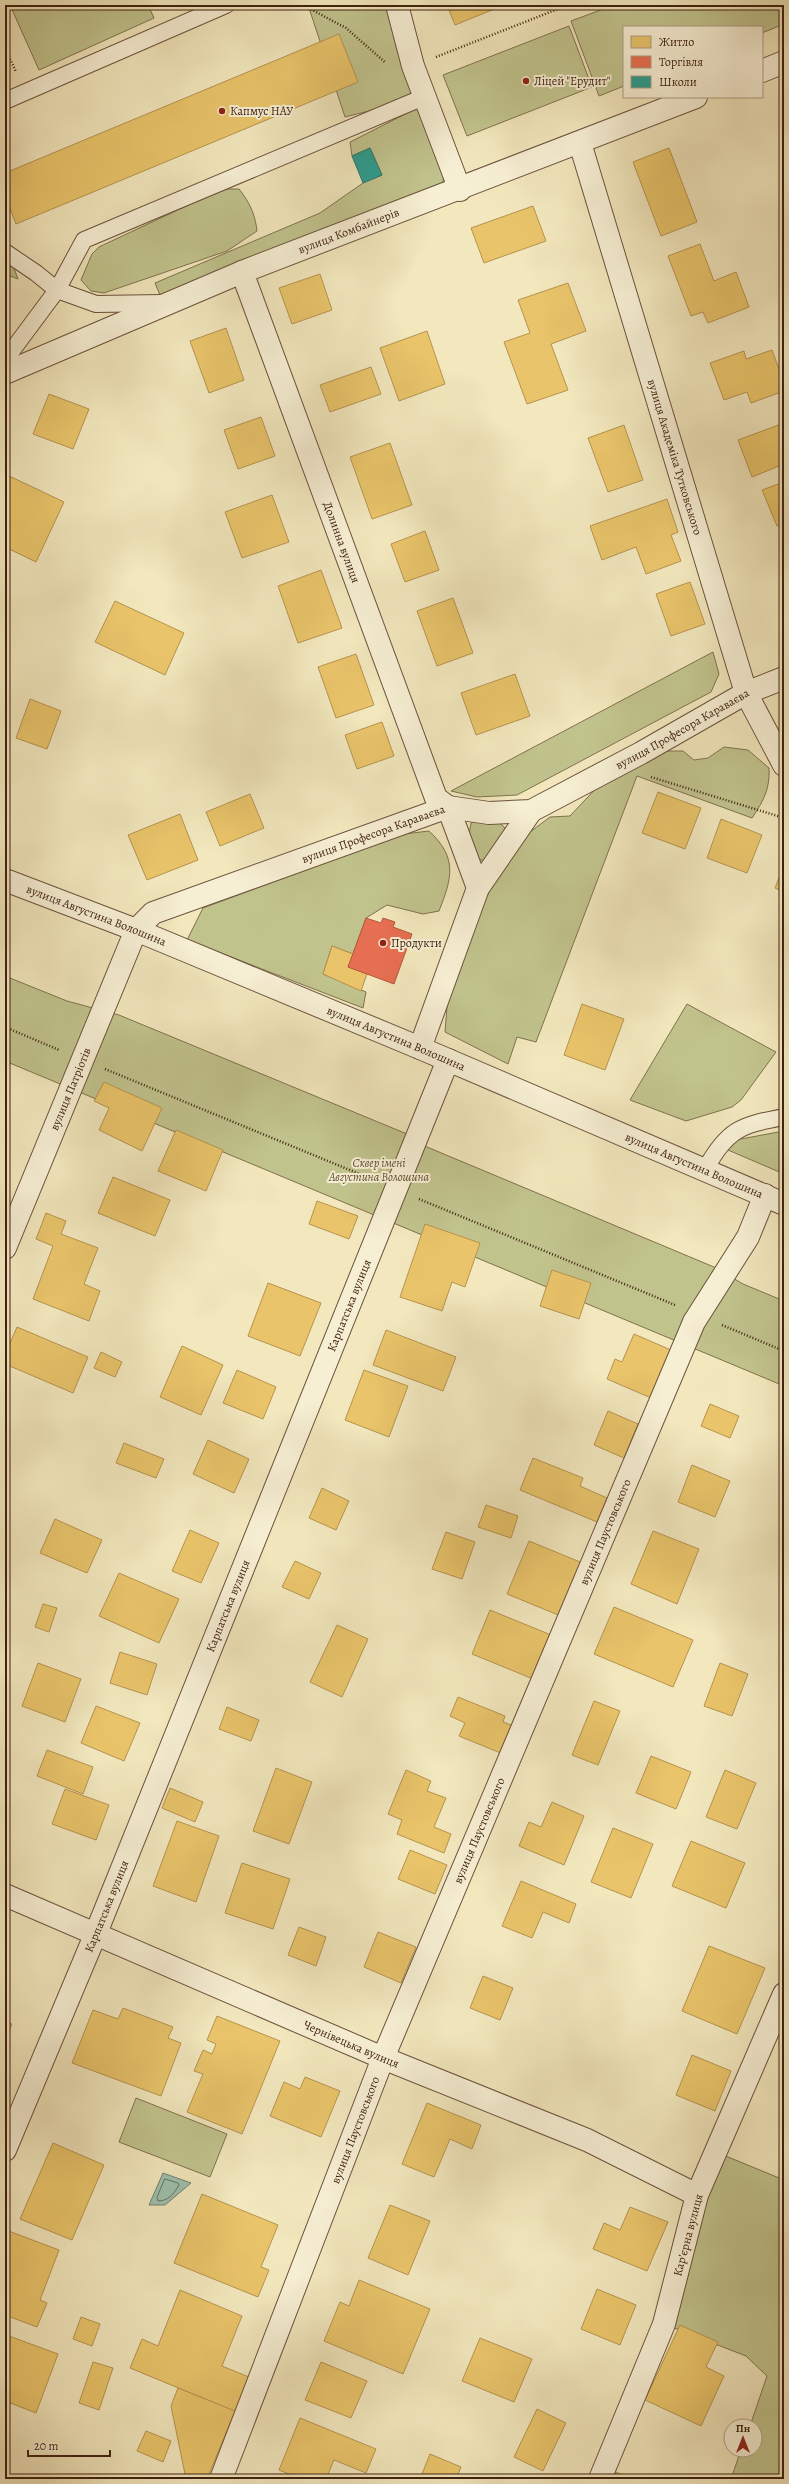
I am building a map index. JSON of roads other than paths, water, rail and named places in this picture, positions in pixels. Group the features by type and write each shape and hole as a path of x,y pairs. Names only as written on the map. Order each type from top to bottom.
{"street":[{"path":"397,5 413,66 460,190"},
{"path":"763,71 784,62"},
{"name":"вулиця Комбайнерів","path":"5,373 242,272 460,190 693,98"},
{"name":"вулиця Академіка Тутковського","path":"580,143 746,693 784,765"},
{"name":"Долинна вулиця","path":"242,272 436,798 448,807"},
{"name":"вулиця Професора Караваєва","path":"136,930 153,913 448,807 489,813 532,811 641,753 746,693 784,678"},
{"path":"448,807 478,888"},
{"path":"420,1048 478,888 532,811"},
{"name":"вулиця Августина Волошина","path":"5,880 136,930 420,1048 775,1199"},
{"name":"вулиця Патріотів","path":"5,1248 136,930"},
{"name":"Карпатська вулиця","path":"5,2150 96,1933 448,1060"},
{"name":"вулиця Паустовського","path":"221,2479 383,2058 694,1322 748,1237 775,1199"},
{"name":"Чернівецька вулиця","path":"5,1895 383,2058 587,2140 697,2195"},
{"name":"Карʼєрна вулиця","path":"600,2479 664,2324 697,2195 784,1994"}],"lane":[{"path":"5,101 226,5"},
{"path":"5,360 57,290 84,240 424,97"},
{"path":"5,252 36,273 57,290 96,304 170,303"},
{"path":"706,1170 715,1152 728,1136 751,1123 784,1117"}],"water":[{"path":"163,2173 191,2183 165,2205 149,2205"}],"place":[{"name":"Ліцей \"Ерудит\"","path":"526,81"},
{"name":"Капмус НАУ","path":"222,111"},
{"name":"Продукти","path":"383,943"}],"park label":[{"name":"Сквер імені Августина Волошина","path":"379,1170"}]}
